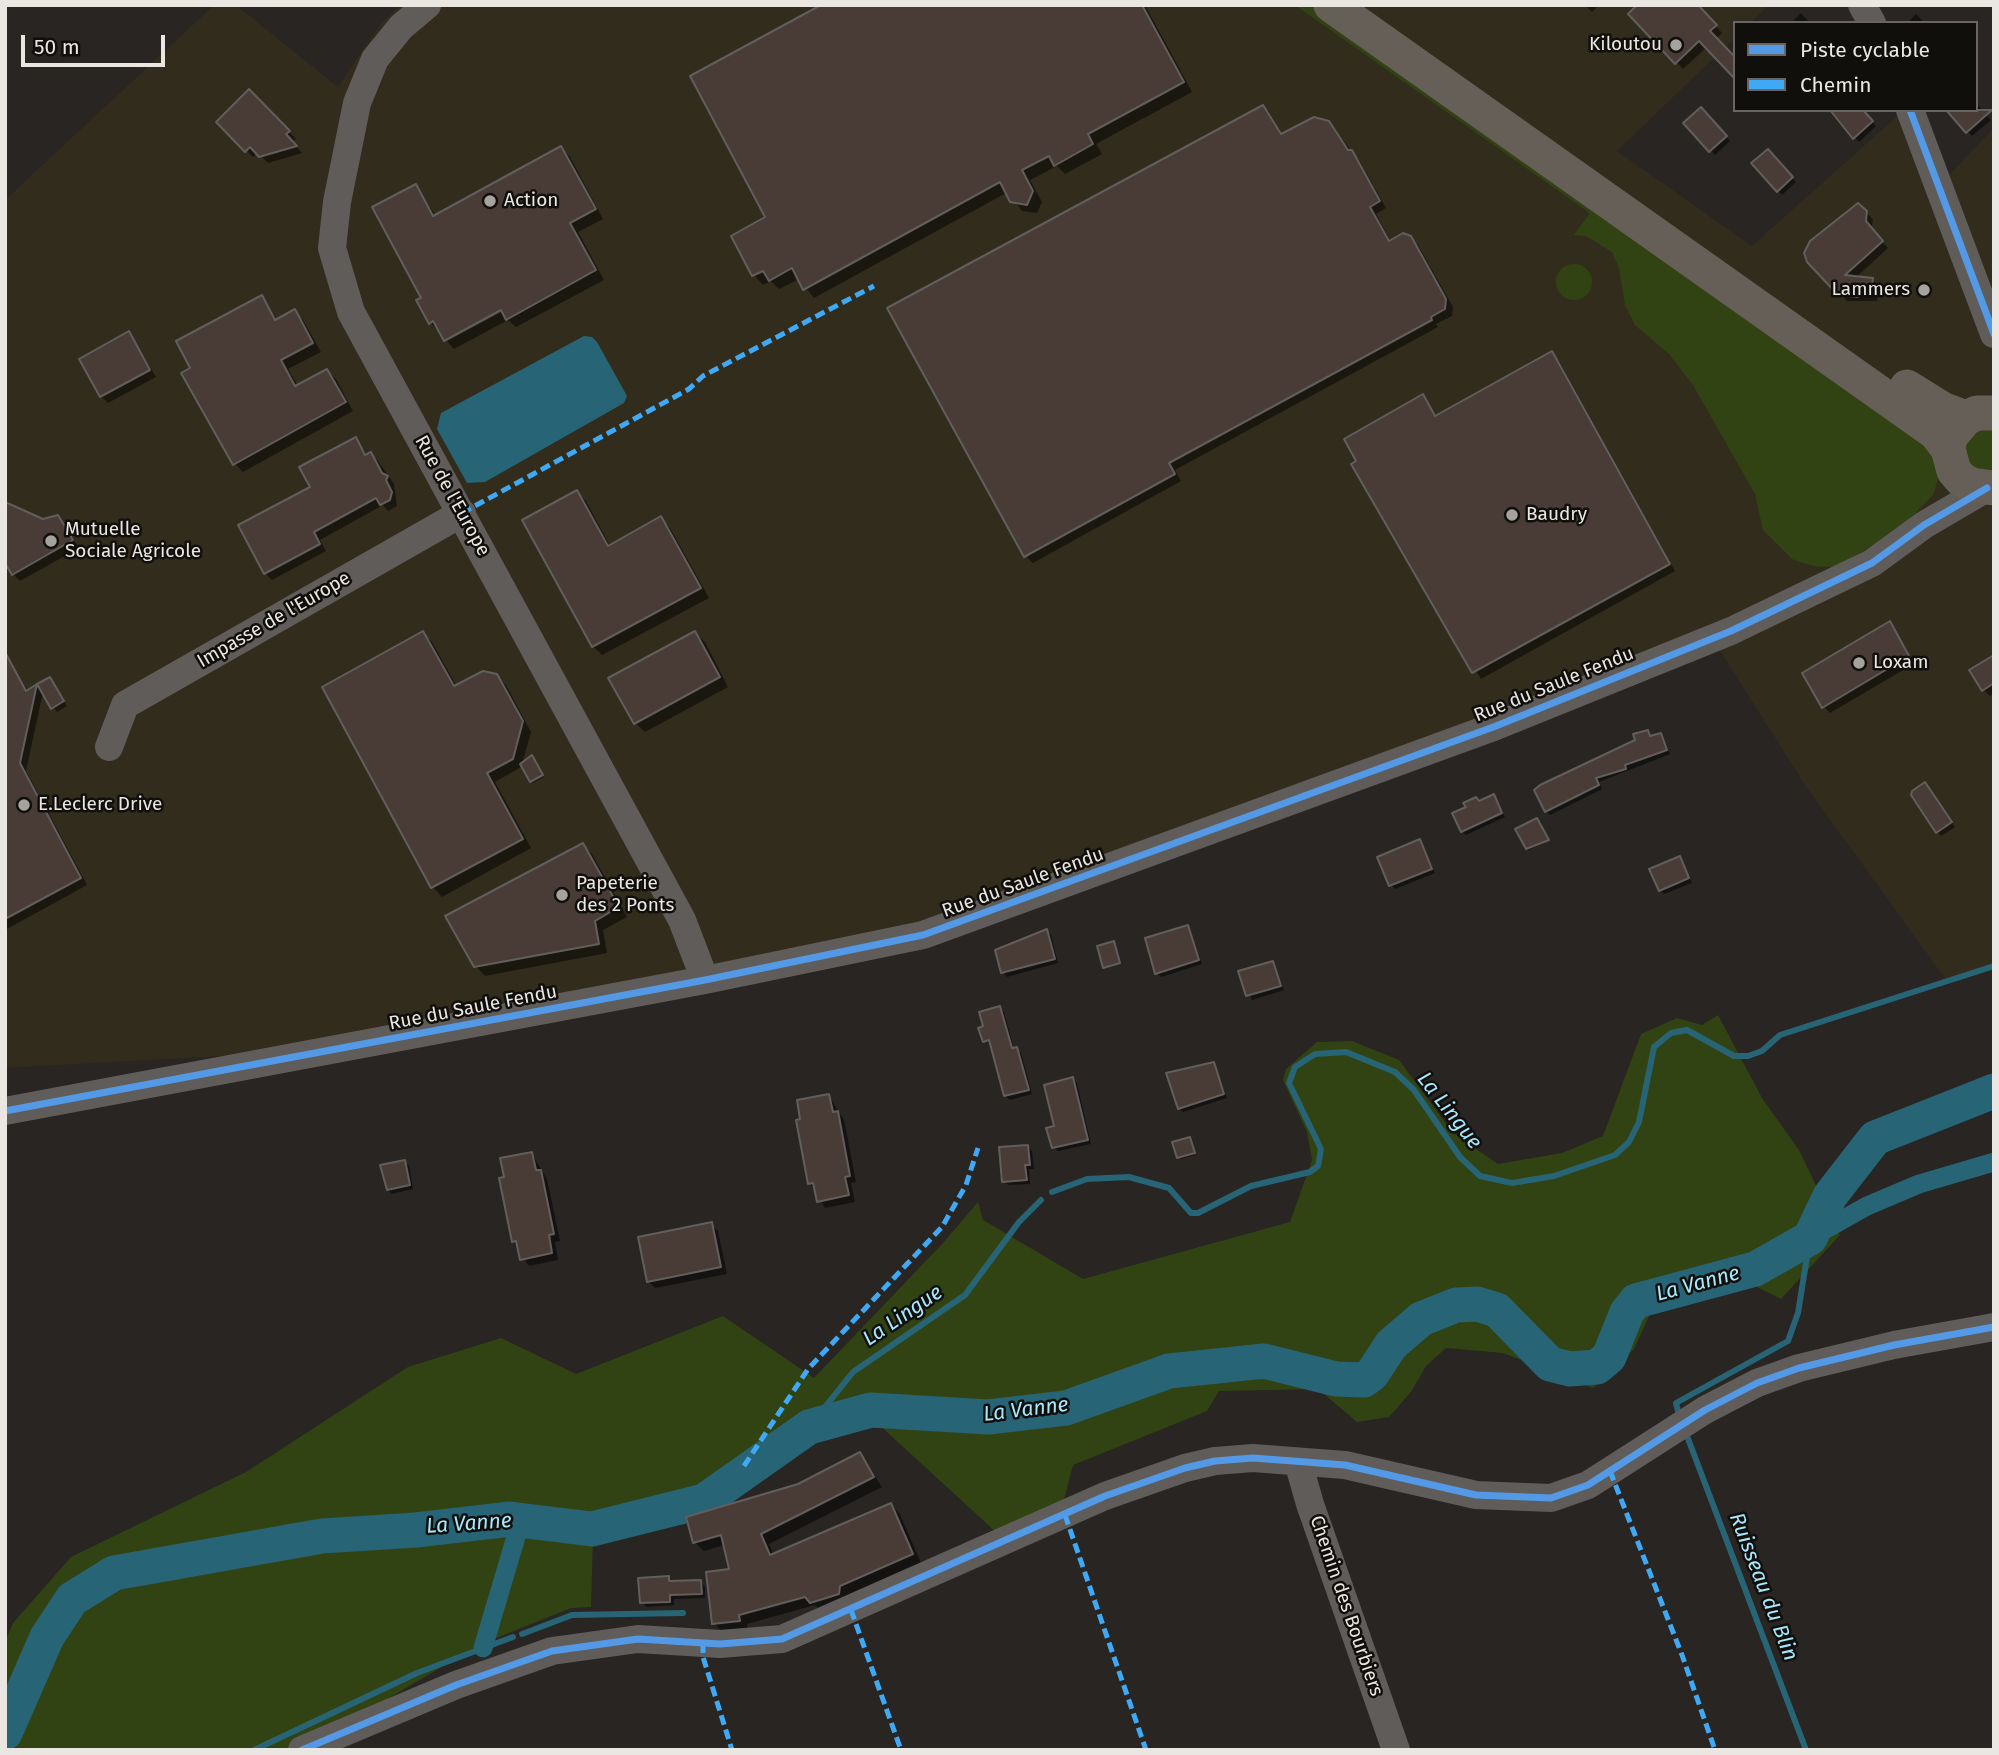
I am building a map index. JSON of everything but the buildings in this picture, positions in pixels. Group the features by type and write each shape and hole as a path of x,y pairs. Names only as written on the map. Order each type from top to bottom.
{"main road":[{"path":"1331,5 1936,433 1951,460 1971,485 1990,488"},
{"path":"1360,5 1886,373 1944,410 1980,415"},
{"path":"1951,460 1956,426 1980,415"}],"street":[{"name":"Rue de l'Europe","path":"426,5 401,27 375,59 357,103 337,202 332,248 351,312 682,920 705,980"},
{"path":"1862,5 1871,21"},
{"path":"1911,112 1994,334"},
{"name":"Rue du Saule Fendu","path":"1924,525 1947,492 1951,460"},
{"name":"Rue du Saule Fendu","path":"5,1111 705,980 923,935 1496,726 1778,610 1872,563 1924,525 1990,488"},
{"name":"Impasse de l'Europe","path":"109,747 125,705 462,513"},
{"path":"302,1750 467,1680 552,1651 638,1639 719,1644 771,1642 1105,1496 1185,1468 1233,1458 1298,1461 1345,1465 1476,1495 1551,1498 1588,1485 1705,1410 1757,1383 1799,1368 1882,1348 1994,1327"},
{"name":"Chemin des Bourbiers","path":"1298,1461 1310,1504 1396,1750"}],"shaded area":[{"path":"214,5 236,5 338,87 381,23 401,5 1769,5 1752,21 1733,21 1733,40 1617,151 1752,246 1902,112 1905,112 1947,177 1994,128 1994,970 1949,984 1805,785 1719,649 1080,889 384,1047 5,1068 5,200"}],"green space":[{"path":"1295,5 1325,5 1929,440 1939,476 1933,495 1898,531 1844,562 1832,567 1813,566 1792,559 1763,530 1755,494 1693,385 1669,354 1635,325 1625,305 1619,268 1612,252 1586,236 1574,235 1590,213"},
{"path":"1574,264 1587,269 1592,282 1587,295 1574,300 1561,295 1556,282 1561,269"},
{"path":"1994,423 1994,479 1969,474 1960,438"},
{"path":"1718,1015 1762,1098 1799,1150 1840,1235 1781,1299 1743,1280 1653,1307 1634,1349 1593,1388 1503,1353 1446,1348 1426,1366 1411,1392 1389,1417 1357,1422 1318,1389 1219,1391 1207,1411 1073,1465 1063,1504 997,1533 875,1421 814,1435 705,1508 593,1537 591,1607 571,1608 479,1645 362,1714 284,1750 5,1750 5,1642 13,1623 71,1557 246,1472 408,1367 501,1338 576,1374 723,1316 814,1378 943,1243 978,1202 983,1220 1083,1279 1290,1222 1312,1160 1307,1132 1283,1080 1286,1069 1317,1042 1352,1041 1399,1060 1453,1133 1498,1164 1562,1153 1603,1136 1641,1034 1677,1018 1702,1025"}],"water":[{"path":"584,336 592,337 597,342 627,396 624,403 485,482 467,483 437,429 441,413"}],"waterway":[{"name":"La Lingue","path":"1052,1192 1087,1179 1129,1177 1169,1188 1191,1213 1198,1213 1251,1186 1310,1172 1318,1166 1321,1149 1289,1083 1295,1067 1315,1054 1346,1052 1395,1072 1414,1090 1460,1157 1480,1176 1512,1183 1554,1176 1615,1155 1629,1142 1639,1122 1654,1047 1671,1033 1687,1030 1734,1056 1748,1056 1762,1051 1780,1035 1994,966"},
{"name":"La Vanne","path":"5,1733 47,1637 72,1599 114,1573 322,1536 416,1530 510,1519 592,1529 704,1501 809,1427 871,1410 988,1417 1066,1408 1169,1371 1264,1361 1336,1379 1364,1380 1372,1374 1391,1345 1421,1319 1456,1305 1477,1304 1497,1310 1550,1364 1570,1369 1597,1367 1609,1357 1627,1312 1636,1301 1755,1269 1810,1238 1830,1196 1875,1138 1994,1091"},
{"path":"1810,1238 1867,1206 1919,1184 1994,1162"},
{"name":"La Lingue","path":"809,1427 853,1372 965,1295 1019,1222 1041,1200"},
{"path":"1678,1411 1676,1403 1788,1341 1798,1313 1810,1238"},
{"name":"Ruisseau du Blin","path":"1687,1436 1806,1750"},
{"path":"483,1648 521,1520"},
{"path":"522,1634 572,1615 683,1613"},
{"path":"254,1750 417,1673 513,1637"}],"marked path":[{"path":"462,513 689,389 703,376 874,286"},
{"path":"744,1466 808,1369 942,1227 966,1185 978,1148"},
{"path":"1610,1471 1682,1655 1715,1750"},
{"path":"1065,1515 1146,1750"},
{"path":"851,1610 901,1750"},
{"path":"703,1643 703,1657 732,1750"}],"cycle path":[{"path":"1911,112 1994,334"},
{"path":"5,1111 705,980 923,935 1496,726 1731,631 1872,563 1924,525 1987,488"},
{"path":"302,1750 456,1685 552,1651 638,1639 720,1644 782,1639 1105,1496 1185,1468 1215,1461 1253,1458 1345,1465 1476,1495 1551,1498 1588,1485 1705,1410 1757,1383 1799,1368 1894,1345 1994,1327"}],"place":[{"name":"Kiloutou","path":"1676,45"},
{"name":"Action","path":"490,201"},
{"name":"Lammers","path":"1924,290"},
{"name":"Baudry","path":"1512,515"},
{"name":"Mutuelle Sociale Agricole","path":"51,541"},
{"name":"Loxam","path":"1859,663"},
{"name":"E.Leclerc Drive","path":"24,805"},
{"name":"Papeterie des 2 Ponts","path":"562,895"}]}
